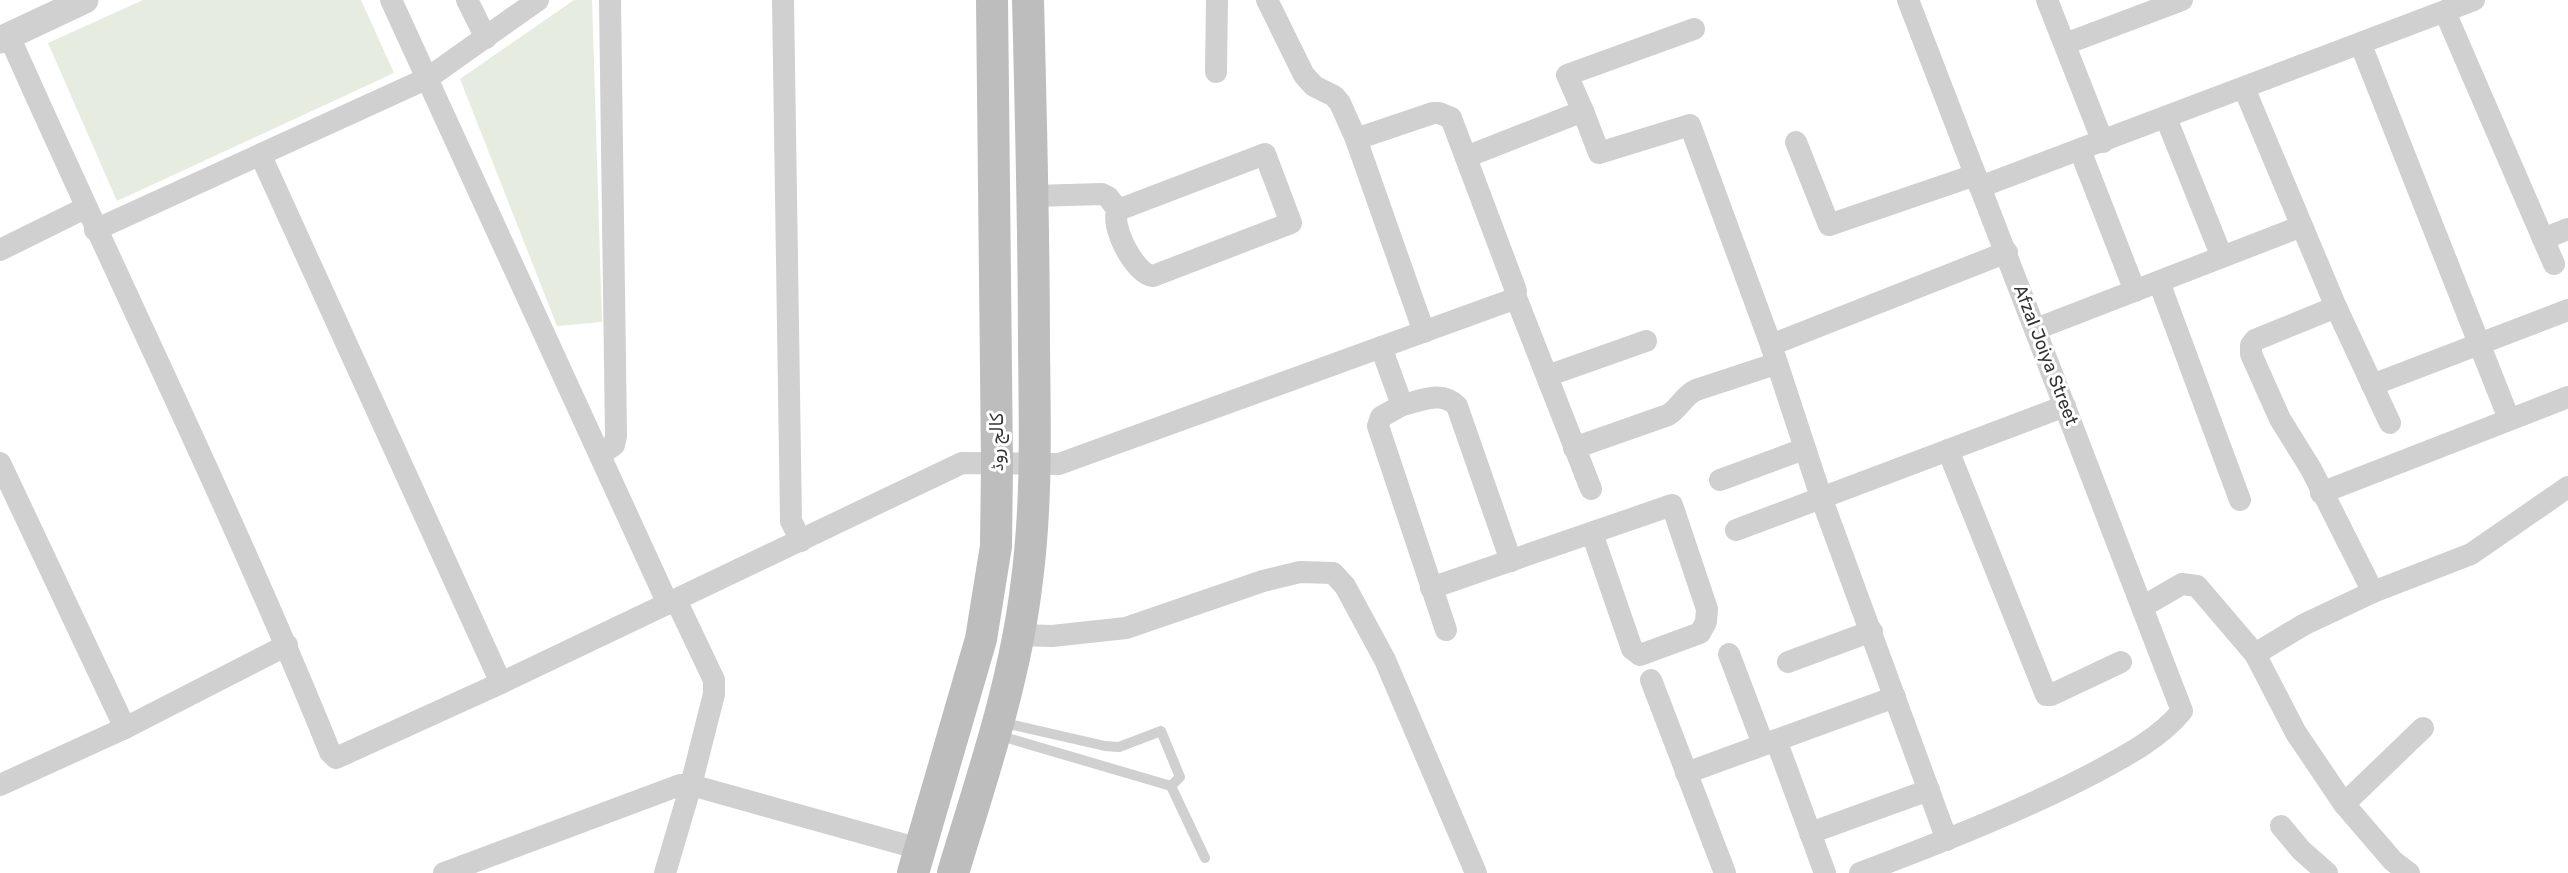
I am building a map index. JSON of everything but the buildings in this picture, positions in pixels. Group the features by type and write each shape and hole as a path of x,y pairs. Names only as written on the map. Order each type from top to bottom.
{"main road":[{"name":"کالج روڈ","path":"916,861 986,617 996,546 998,464 992,0"},
{"name":"کالج روڈ","path":"953,873 996,728 1018,635 1030,558 1036,464 1034,196 1028,0"}],"street":[{"path":"85,0 5,38 86,208 287,645 330,752 336,758 501,684 962,463 1059,464 1504,304 1515,295"},
{"path":"391,0 672,602 714,680 714,694 691,785 665,873"},
{"path":"467,0 486,38"},
{"path":"95,231 428,78 538,0"},
{"path":"602,454 614,445 616,436 610,0"},
{"path":"783,0 791,521 801,541"},
{"path":"1216,72 1217,0"},
{"path":"1268,0 1304,75 1314,86 1334,96 1340,103 1356,139 1424,332"},
{"name":"Afzal Joiya Street","path":"1908,0 2182,711 2162,732 2114,763 2036,804 1947,840"},
{"path":"2047,0 2103,141"},
{"path":"2064,44 2142,7 2182,0"},
{"path":"1796,142 1829,225 2080,150 2361,45 2474,0"},
{"path":"2445,12 2554,264"},
{"path":"1694,29 1567,75 1599,153 1690,125 1773,354 1821,497 1947,840 1860,873"},
{"path":"2361,45 2509,419"},
{"path":"2244,88 2336,307 2390,423"},
{"path":"1466,157 1583,111"},
{"path":"1356,139 1439,113 1451,118 1515,288 1515,295 1591,489"},
{"path":"2166,118 2222,257"},
{"path":"2080,150 2134,291"},
{"path":"1034,196 1102,194 1108,196 1118,210 1116,218 1132,262 1146,275 1154,276 1292,223 1265,154 1118,210"},
{"path":"261,156 501,684"},
{"path":"0,250 86,208"},
{"path":"2036,329 2302,225"},
{"path":"2543,239 2568,229"},
{"path":"1574,448 1668,415 1676,410 1685,396 1696,390 2007,252"},
{"path":"2159,282 2240,500"},
{"path":"2336,307 2255,339 2251,345 2252,354 2280,419 2310,470 2373,592"},
{"path":"2372,385 2568,310"},
{"path":"1547,376 1646,341"},
{"path":"1381,347 1402,405"},
{"path":"1446,630 1378,426 1381,417 1402,405 1438,396 1450,398 1458,406 1511,561"},
{"path":"2321,493 2568,397"},
{"path":"1736,530 2065,406"},
{"path":"1720,480 1804,449"},
{"path":"1948,450 2046,695 2121,662"},
{"path":"0,463 125,728"},
{"path":"2255,654 2305,624 2373,592 2471,554 2568,487"},
{"path":"1431,588 1672,505 1707,609 1706,621 1700,633 1640,655 1632,649 1592,533"},
{"path":"1018,635 1052,636 1126,628 1281,576 1300,572 1334,573 1345,586 1385,660 1476,873"},
{"path":"2142,607 2182,584 2197,586 2255,654 2296,733 2344,804 2393,861 2409,873"},
{"path":"1788,662 1872,632"},
{"path":"0,785 125,728 287,645"},
{"path":"1729,654 1810,833 1825,873"},
{"path":"1651,680 1725,873"},
{"path":"1686,773 1895,697"},
{"path":"2344,804 2423,728"},
{"path":"444,873 670,787 691,785 916,861"},
{"path":"1810,833 1929,790"},
{"path":"2282,826 2301,850 2327,873"}],"lane":[{"path":"996,728 1119,747 1161,731 1180,777 1171,786"},
{"path":"996,728 1019,739 1081,761 1171,786 1205,858"}],"shaded area":[{"path":"143,0 361,0 394,73 117,201 48,43"},
{"path":"574,0 592,0 602,322 557,326 460,79"}]}
